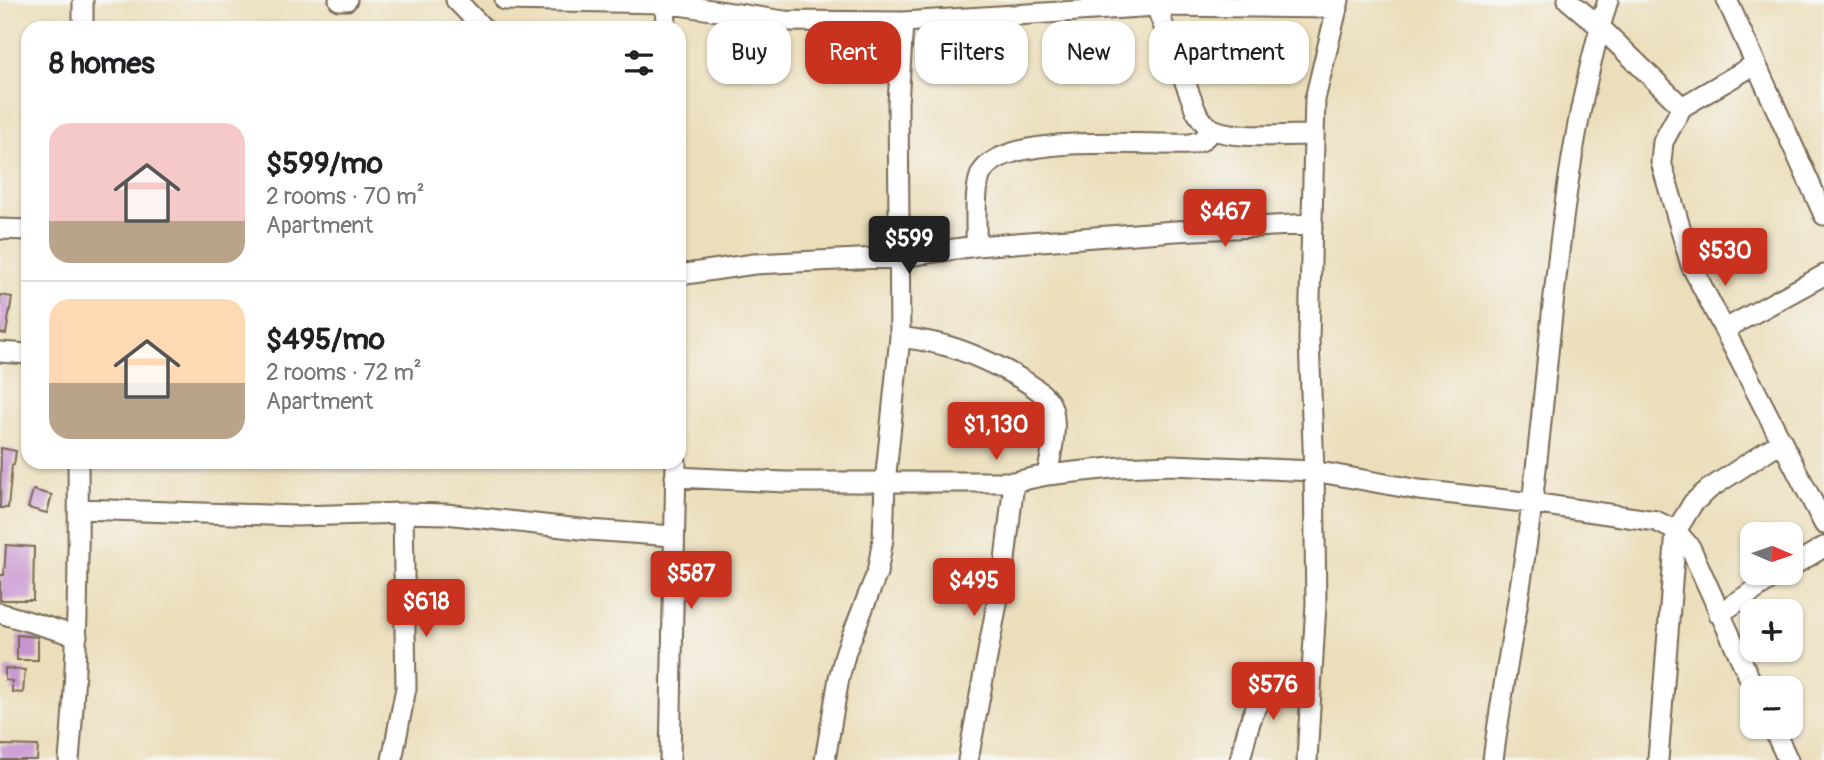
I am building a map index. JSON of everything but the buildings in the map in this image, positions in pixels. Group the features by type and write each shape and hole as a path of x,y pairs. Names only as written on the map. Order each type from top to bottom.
{"street":[{"path":"83,0 83,21"},
{"path":"339,0 346,0"},
{"path":"456,0 476,21"},
{"path":"518,0 665,2 784,21 903,22 1156,6 1339,4 1315,99 1313,135 1309,339 1316,603 1307,760"},
{"path":"1568,0 1600,27 1682,107"},
{"path":"1493,760 1532,503 1549,332 1570,164 1575,133 1608,0"},
{"path":"1727,0 1754,65 1824,215"},
{"path":"665,2 666,21"},
{"path":"1156,6 1196,111 1203,122 1213,130 1313,135"},
{"path":"825,760 846,651 877,573 883,539 885,483 900,337 898,104 903,22"},
{"path":"1754,65 1682,107 1663,142 1661,162 1690,265 1824,524"},
{"path":"976,246 981,173 989,163 1000,157 1037,146 1190,144 1201,141 1213,130"},
{"path":"686,274 754,264 900,257 976,246 1313,224"},
{"path":"0,229 21,230"},
{"path":"1725,329 1824,275"},
{"path":"900,337 943,345 980,359 1040,391 1051,405 1053,425 1047,475"},
{"path":"0,352 21,354"},
{"path":"1658,760 1676,531 1693,503 1709,489 1782,440"},
{"path":"670,760 675,470 785,482 885,483 1014,482 1047,475 1171,465 1314,471 1419,491 1532,503 1656,521 1676,531 1690,547 1748,676"},
{"path":"69,760 77,636 79,469"},
{"path":"968,760 1005,560 1014,482"},
{"path":"79,509 297,516 446,514 589,530 673,536"},
{"path":"392,760 406,688 403,513"},
{"path":"1803,559 1824,547"},
{"path":"1719,614 1762,585"},
{"path":"0,613 77,636"},
{"path":"1240,760 1252,717 1264,697 1275,691 1311,689"},
{"path":"1778,739 1788,760"}]}
